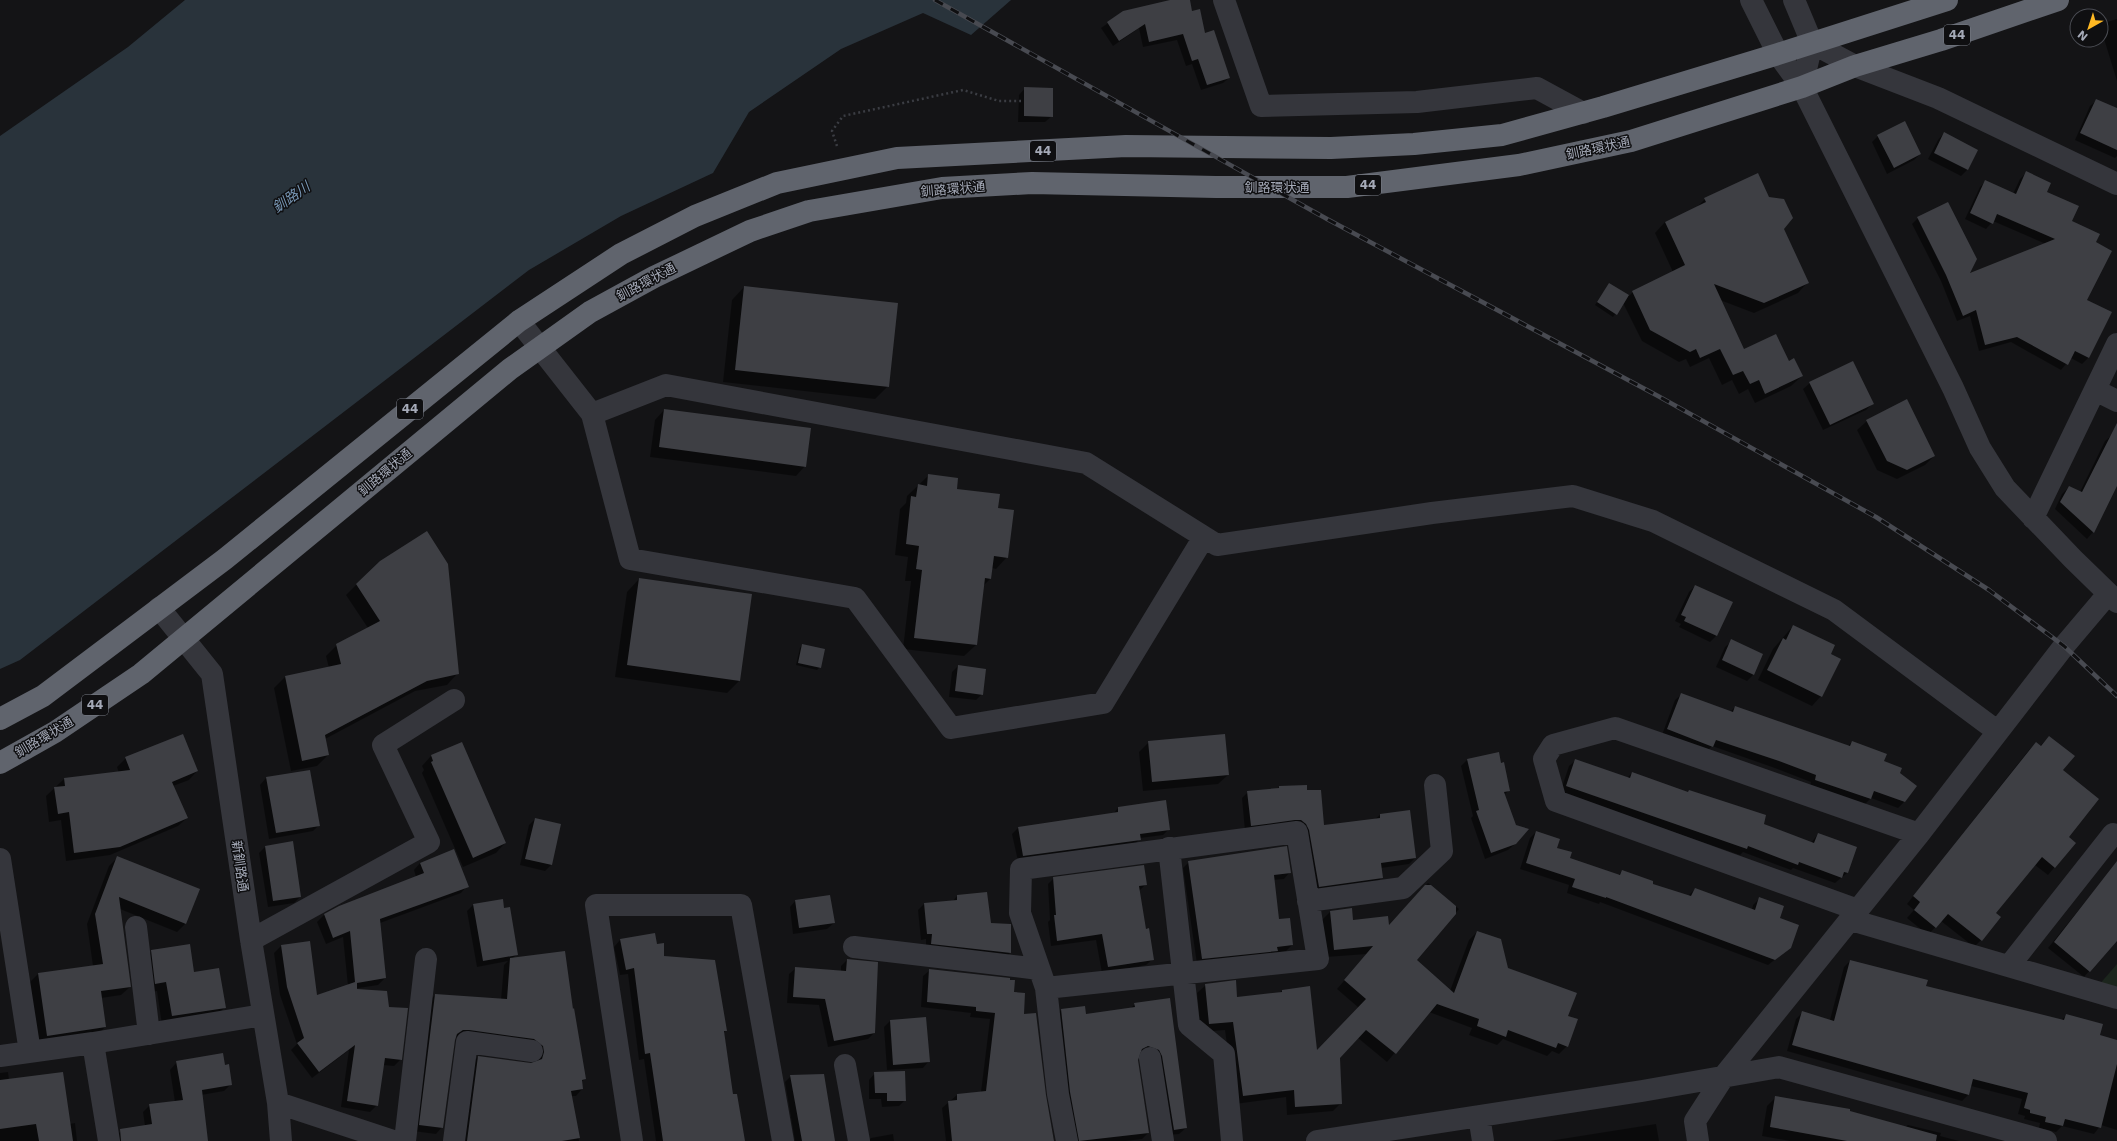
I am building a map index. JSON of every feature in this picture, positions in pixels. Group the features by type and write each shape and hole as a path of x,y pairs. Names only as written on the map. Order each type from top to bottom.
{"highway":[{"name":"44","path":"0,719 43,696 225,560 518,321 621,254 695,216 777,183 897,158 1126,146 1331,148 1414,144 1502,134 1583,113 1778,54 1947,0"},
{"name":"釧路環状通","path":"0,763 55,732 134,679 510,369 590,312 654,277 750,231 809,211 942,188 1032,183 1209,187 1340,187 1414,180 1519,165 1631,141 1802,87 1855,66 1941,40 2058,0"}],"street":[{"path":"1224,0 1262,106 1417,102 1537,88 1583,113"},
{"path":"1698,1141 1696,1121 1724,1076 1855,915 2064,646 2113,598 2004,488 1980,448 1953,388 1802,87 1778,54 1751,0"},
{"path":"1794,0 1812,43 1802,87"},
{"path":"1812,43 1855,66 1938,98 2117,184"},
{"path":"518,321 592,414 630,559 855,598 951,728 1103,703 1204,537"},
{"path":"2033,518 2117,344"},
{"path":"592,414 666,385 1086,463 1217,545 1432,514 1573,496 1653,521 1834,610 1997,732"},
{"path":"2095,390 2117,401"},
{"name":"新釧路通","path":"159,608 212,674 262,1015 278,1103 281,1141"},
{"path":"251,940 429,842 383,745 454,700"},
{"path":"1919,834 1615,728 1553,745 1544,759 1556,801 1855,915 2008,966 2117,998"},
{"path":"1308,901 1403,888 1442,851 1435,785"},
{"path":"854,947 1043,979 1184,973 1318,959 1297,832 1021,869 1020,913 1043,979 1058,1094 1067,1141"},
{"path":"2008,966 2113,834 2117,836"},
{"path":"1169,848 1189,1024 1224,1054 1232,1141"},
{"path":"0,859 30,1052"},
{"path":"632,1141 596,905 741,905 783,1141"},
{"path":"136,926 149,1034"},
{"path":"405,1141 426,958"},
{"path":"0,1056 93,1043 262,1015"},
{"path":"454,1141 467,1042 532,1050"},
{"path":"93,1043 109,1141"},
{"path":"1150,1058 1163,1141"},
{"path":"845,1065 859,1141"},
{"path":"1317,1141 1384,1136 1479,1116 1642,1091 1779,1067 2046,1141"},
{"path":"278,1103 393,1141"},
{"path":"1479,1116 1483,1141"}],"path":[{"path":"838,148 832,131 843,116 963,90 999,101 1021,101"}],"shaded area":[{"path":"2117,964 2117,992 2098,986"}],"water":[{"name":"釧路川","path":"185,0 1011,0 971,35 923,13 841,49 749,112 713,173 621,216 529,270 20,660 0,669 0,136 128,47"}],"building":[{"path":"1170,0 1190,0 1192,11 1200,9 1205,33 1214,30 1230,78 1207,85 1198,59 1192,61 1183,34 1149,42 1145,24 1119,41 1107,22 1123,11"},
{"path":"1024,87 1053,88 1053,117 1024,116"},
{"path":"2096,99 2117,108 2117,150 2080,133"},
{"path":"1905,121 1921,154 1894,168 1877,135"},
{"path":"1944,132 1978,150 1968,170 1934,153"},
{"path":"2026,171 2051,183 2047,192 2079,206 2072,221 2100,234 2096,242 2112,251 2087,300 2112,312 2089,358 2075,351 2068,365 2017,337 1985,345 1976,310 1963,316 1946,275 1917,217 1948,202 1977,259 1970,273 2055,239 1997,214 1993,224 1970,213 1985,180 2016,194"},
{"path":"1758,173 1769,197 1784,199 1793,218 1784,229 1809,283 1764,303 1714,284 1744,349 1776,334 1789,361 1794,358 1803,376 1765,394 1759,380 1750,384 1743,371 1733,375 1720,349 1700,358 1696,349 1690,352 1650,330 1632,291 1685,265 1665,222 1706,202 1704,198"},
{"path":"1609,283 1629,295 1617,315 1597,302"},
{"path":"744,286 898,303 889,387 735,370"},
{"path":"1853,361 1874,404 1830,425 1809,382"},
{"path":"1907,399 1935,456 1907,470 1887,461 1866,420"},
{"path":"664,409 811,428 806,467 659,447"},
{"path":"2117,423 2117,486 2094,533 2060,502 2069,486 2082,492"},
{"path":"928,474 958,478 957,489 1000,494 998,508 1014,510 1008,558 994,556 991,579 985,578 977,645 914,638 922,570 916,569 919,546 906,544 911,496 916,497 918,484 927,486"},
{"path":"427,531 448,564 459,674 427,681 325,735 329,755 302,761 285,676 341,664 336,644 380,621 356,584 380,561"},
{"path":"639,578 752,594 740,681 627,665"},
{"path":"1695,585 1733,602 1717,636 1684,621 1686,617 1681,615"},
{"path":"1793,625 1835,645 1831,654 1841,659 1822,697 1767,670 1783,638 1786,640"},
{"path":"1731,639 1763,654 1754,675 1722,660"},
{"path":"802,644 825,649 821,668 798,663"},
{"path":"958,665 986,669 983,695 955,691"},
{"path":"1681,693 1733,712 1735,706 1850,746 1852,741 1887,754 1884,761 1902,768 1900,773 1917,786 1905,802 1874,791 1871,799 1815,780 1816,775 1779,761 1716,740 1713,747 1667,729"},
{"path":"183,734 198,771 172,782 188,818 120,847 74,853 69,812 58,814 54,787 65,786 64,778 130,770 125,757"},
{"path":"1225,734 1229,775 1152,782 1148,741"},
{"path":"2049,736 2075,756 2063,770 2099,799 2069,837 2076,843 2055,868 2042,857 1996,913 2001,917 1982,941 1948,914 1936,928 1914,910 1920,902 1913,896 2036,742 2041,746"},
{"path":"462,742 506,843 473,858 431,762 433,761 431,755"},
{"path":"1499,752 1501,763 1504,762 1510,791 1504,792 1516,825 1529,829 1516,844 1491,853 1476,811 1479,810 1467,759"},
{"path":"1575,759 1630,778 1632,772 1688,792 1689,790 1766,815 1764,824 1814,843 1818,833 1857,847 1848,873 1844,872 1842,878 1799,862 1798,865 1748,846 1747,849 1566,786"},
{"path":"310,770 320,826 276,833 266,777"},
{"path":"1307,785 1307,790 1321,790 1324,825 1380,818 1380,814 1410,810 1416,858 1381,863 1383,878 1319,887 1309,830 1306,824 1301,820 1295,820 1251,826 1247,791 1279,788 1279,786"},
{"path":"1166,800 1170,830 1140,834 1141,840 1023,856 1018,827 1118,812 1118,807"},
{"path":"535,818 561,824 552,865 525,859"},
{"path":"1536,831 1560,839 1557,848 1572,852 1570,858 1620,875 1622,870 1653,881 1653,884 1691,896 1695,888 1755,910 1759,897 1784,906 1780,918 1799,925 1791,948 1775,960 1606,897 1572,887 1575,879 1526,863"},
{"path":"293,841 301,897 273,901 265,846"},
{"path":"1287,846 1291,873 1274,875 1279,919 1290,918 1293,945 1277,947 1278,951 1202,959 1188,861"},
{"path":"454,849 469,887 380,919 386,978 357,983 357,989 387,991 389,1007 408,1008 402,1060 385,1058 378,1106 347,1101 355,1045 319,1072 297,1043 304,1038 287,987 281,945 310,941 317,995 355,982 350,931 333,938 324,914 339,906 424,873 420,863"},
{"path":"117,856 200,889 186,924 119,897 131,987 101,991 106,1027 47,1036 38,973 103,964 95,914"},
{"path":"2117,861 2117,941 2090,972 2054,942"},
{"path":"1144,865 1147,885 1139,886 1146,929 1149,928 1154,960 1108,967 1102,934 1057,941 1054,915 1056,915 1053,877"},
{"path":"1425,885 1431,885 1456,906 1456,914 1417,960 1454,993 1477,931 1501,939 1508,968 1577,993 1568,1016 1578,1019 1568,1047 1558,1043 1556,1048 1508,1030 1506,1037 1477,1026 1479,1019 1437,1004 1396,1054 1366,1030 1340,1058 1342,1104 1295,1107 1294,1090 1243,1096 1233,1022 1209,1024 1205,984 1236,980 1237,997 1282,992 1282,990 1310,986 1317,1050 1366,999 1344,980 1373,946 1334,950 1330,911 1352,908 1353,920 1388,916 1389,925"},
{"path":"987,892 991,923 1011,924 1011,953 931,944 932,934 927,934 924,903 957,900 957,895"},
{"path":"830,895 835,923 799,928 795,900"},
{"path":"503,899 504,908 510,907 518,955 483,961 473,904"},
{"path":"655,933 657,944 664,943 664,956 715,960 727,1031 724,1031 733,1094 737,1094 745,1141 663,1141 650,1053 645,1054 634,968 626,970 620,939"},
{"path":"190,944 194,972 219,968 226,1008 172,1016 166,982 155,984 151,950"},
{"path":"565,951 573,1009 574,1008 586,1079 582,1080 583,1089 571,1091 580,1138 562,1141 467,1141 478,1056 531,1063 542,1059 544,1052 543,1046 534,1039 469,1030 463,1030 457,1034 455,1040 443,1128 419,1125 435,994 507,999 510,958"},
{"path":"847,959 878,962 875,1033 834,1041 825,999 793,997 795,967 846,971"},
{"path":"1850,960 1928,980 1926,986 2064,1020 2066,1014 2103,1024 2100,1035 2117,1040 2117,1064 2101,1128 2065,1119 2063,1126 2045,1122 2046,1117 2030,1113 2030,1110 2024,1108 2028,1093 1973,1079 1969,1095 1792,1045 1802,1011 1834,1021"},
{"path":"929,969 1010,978 1010,980 1015,980 1014,992 1025,993 1024,1014 1036,1013 1046,1095 1054,1141 952,1141 948,1101 957,1100 957,1094 986,1091 995,1013 976,1011 976,1007 927,1002"},
{"path":"1170,998 1187,1128 1174,1130 1162,1056 1159,1050 1148,1046 1142,1049 1138,1060 1149,1133 1079,1141 1070,1092 1061,1009 1085,1006 1086,1014 1135,1007 1134,1003"},
{"path":"926,1017 930,1062 893,1065 890,1020"},
{"path":"223,1053 225,1065 229,1064 232,1085 202,1090 208,1141 121,1141 120,1129 152,1124 149,1104 183,1100 176,1061"},
{"path":"905,1071 906,1101 887,1101 887,1093 875,1093 874,1072"},
{"path":"63,1072 73,1141 39,1141 36,1124 0,1129 0,1080"},
{"path":"824,1074 835,1141 802,1141 790,1075"},
{"path":"1775,1096 1850,1109 1850,1111 1937,1135 1936,1141 1847,1141 1770,1127"}],"railway":[{"path":"935,0 1327,219 1658,396 1876,517 1989,590 2064,646 2117,696"}]}
